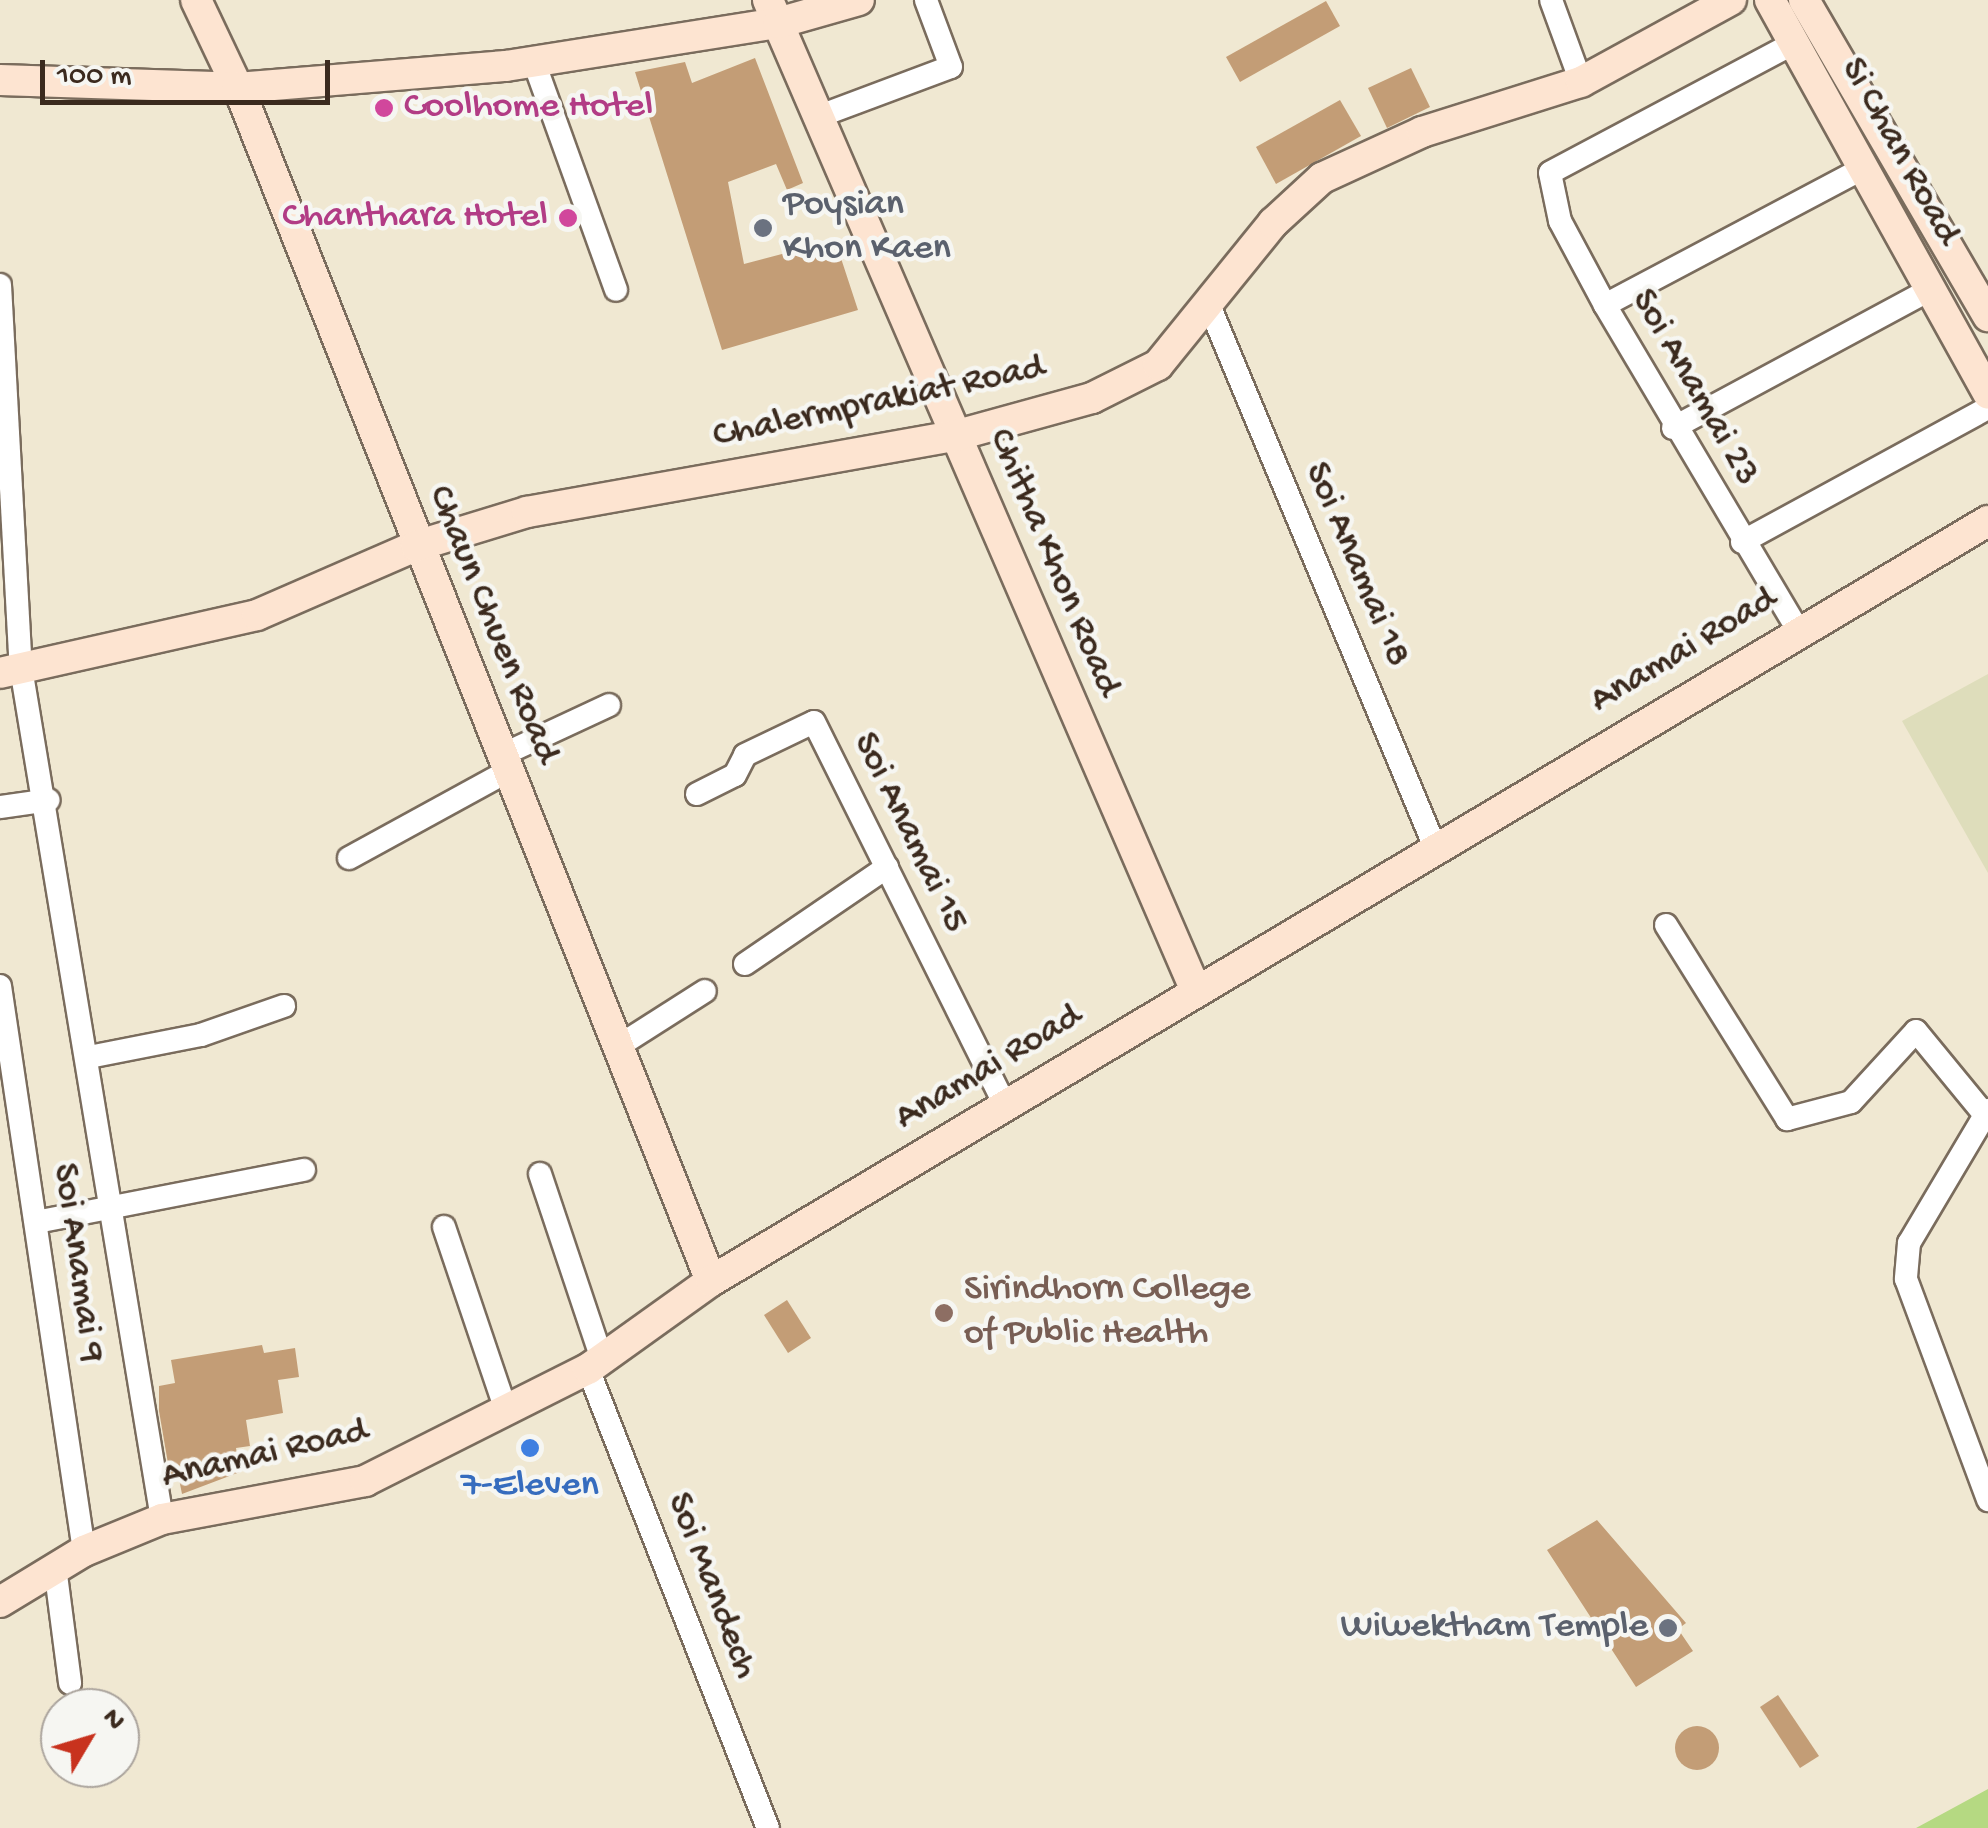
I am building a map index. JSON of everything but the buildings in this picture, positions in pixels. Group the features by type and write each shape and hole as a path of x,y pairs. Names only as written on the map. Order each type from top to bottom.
{"street":[{"name":"Chaun Chuen Road","path":"196,0 237,88 711,1281"},
{"path":"0,80 237,88 534,62 772,11 859,0"},
{"path":"818,116 951,67 926,0"},
{"path":"1551,0 1581,82"},
{"name":"Chalermprakiat Road","path":"11,670 257,615 416,546 528,512 954,436 1092,398 1158,365 1211,310 1273,223 1322,178 1422,132 1581,82 1731,0"},
{"name":"Si Chan Road","path":"1770,0 1988,394"},
{"name":"Si Chan Road","path":"1804,0 1988,316"},
{"name":"Chitha Khon Road","path":"772,11 1196,991"},
{"name":"Soi Anamai 23","path":"1794,43 1550,173 1560,221 1605,305 1673,428 1797,629"},
{"path":"534,62 616,290"},
{"path":"1844,136 1875,120"},
{"path":"1605,305 1862,170"},
{"path":"0,285 11,670 49,800 162,1519"},
{"path":"1673,428 1928,290"},
{"name":"Soi Anamai 18","path":"1211,310 1435,847"},
{"path":"1742,542 1988,408"},
{"name":"Anamai Road","path":"0,1602 84,1551 162,1519 365,1480 595,1364 711,1281 1797,629 1988,521"},
{"path":"349,858 609,705"},
{"name":"Soi Anamai 15","path":"697,794 735,776 745,755 814,722 1005,1105"},
{"path":"0,807 49,800"},
{"path":"745,964 887,868"},
{"path":"1666,925 1770,1104 1787,1119 1851,1102 1916,1031 1986,1113 1909,1244 1906,1279 1966,1432 1988,1500"},
{"name":"Soi Anamai 9","path":"0,986 84,1551"},
{"path":"617,1047 705,992"},
{"path":"88,1056 201,1035 284,1006"},
{"path":"36,1222 114,1210 304,1170"},
{"name":"Soi Mandech","path":"540,1174 595,1364 768,1828"},
{"path":"444,1227 506,1410"},
{"path":"1966,1432 1988,1422"},
{"path":"55,1567 70,1683"}],"shaded area":[{"path":"1988,674 1988,873 1902,721"}],"green space":[{"path":"1988,1789 1988,1828 1916,1828 1942,1814"}],"place":[{"name":"Coolhome Hotel","path":"384,108"},
{"name":"Chanthara Hotel","path":"568,218"},
{"name":"Poysian Khon Kaen","path":"763,228"},
{"name":"Sirindhorn College of Public Health","path":"944,1313"},
{"name":"7-Eleven","path":"530,1448"},
{"name":"Wiwektham Temple","path":"1668,1628"}]}
